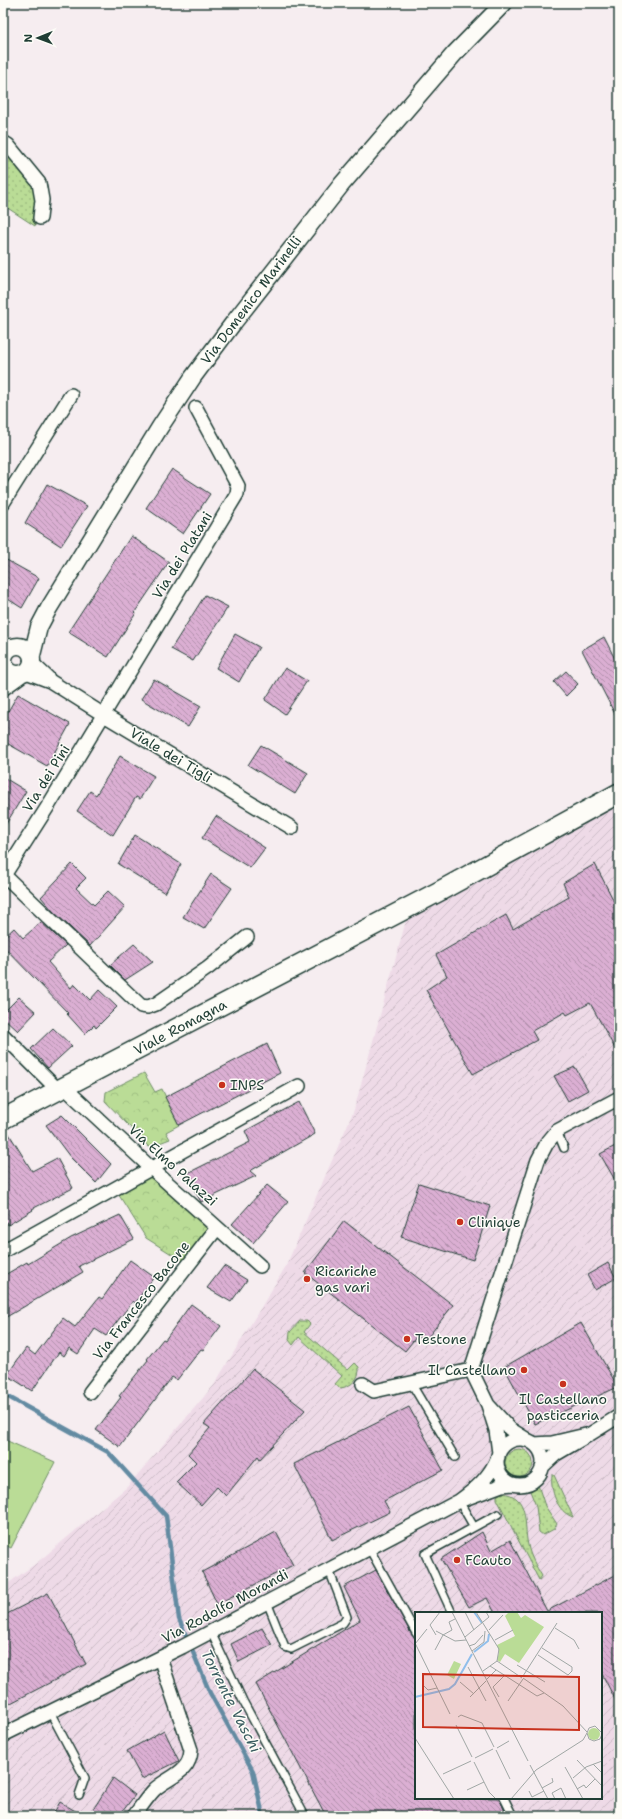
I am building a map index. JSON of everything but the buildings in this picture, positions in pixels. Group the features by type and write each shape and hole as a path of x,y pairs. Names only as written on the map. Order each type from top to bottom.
{"main road":[{"name":"Viale Romagna","path":"3,1119 438,892 619,793"}],"street":[{"name":"Via Domenico Marinelli","path":"28,666 39,627 160,428 193,377 342,184 455,53 504,3"},
{"path":"3,142 8,145 39,183 42,200 40,218"},
{"path":"3,503 71,395"},
{"name":"Via dei Platani","path":"104,715 237,494 238,486 196,408"},
{"name":"Via Domenico Marinelli","path":"7,653 39,627"},
{"name":"Viale dei Tigli","path":"28,666 11,672 7,653 26,648 28,666 50,681 292,828"},
{"path":"3,678 7,653"},
{"path":"3,687 28,666"},
{"name":"Via dei Pini","path":"4,876 104,715"},
{"path":"4,876 141,1006 148,1007 156,1004 208,968 247,937"},
{"name":"Via Elmo Palazzi","path":"3,1035 61,1089 260,1266"},
{"path":"3,1251 299,1086"},
{"path":"499,1454 496,1430 488,1405 471,1370 538,1160 547,1143 557,1130 619,1098"},
{"name":"Via Francesco Bacone","path":"90,1392 217,1228"},
{"path":"363,1384 374,1391 471,1370"},
{"path":"488,1405 510,1429 532,1442 541,1453 542,1467 539,1475 530,1483 519,1485 513,1484 503,1478 497,1463 499,1454 505,1444 514,1440 532,1442 552,1443 590,1434"},
{"path":"542,1467 556,1454 619,1416"},
{"name":"Via Rodolfo Morandi","path":"459,1502 477,1489 485,1480 499,1454"},
{"name":"Via Rodolfo Morandi","path":"3,1735 182,1647 459,1502 502,1485 513,1484"},
{"path":"134,1816 155,1789 184,1769 191,1759 191,1750 160,1658"}],"lane":[{"path":"557,1130 564,1148"},
{"path":"411,1383 455,1457"},
{"path":"459,1502 474,1527"},
{"path":"452,1612 425,1554 498,1514"},
{"path":"369,1548 415,1631"},
{"path":"267,1602 285,1647 290,1649 343,1623 347,1617 329,1570"},
{"path":"208,1633 305,1816"},
{"path":"50,1712 85,1778 79,1795"},
{"path":"504,1799 513,1816"}],"shaded area":[{"path":"619,805 619,1816 3,1816 3,1587 38,1562 127,1487 214,1385 286,1266 354,1110 407,917"}],"green space":[{"path":"3,148 33,186 38,201 35,226 3,205"},
{"path":"144,1073 155,1092 162,1089 179,1125 166,1132 170,1139 149,1147 105,1101 106,1092"},
{"path":"151,1168 217,1228 189,1265 146,1238 115,1189"},
{"path":"300,1321 307,1321 310,1324 304,1332 348,1370 355,1363 359,1367 358,1375 354,1382 348,1386 340,1388 335,1384 342,1376 299,1337 293,1345 289,1340 290,1332"},
{"path":"3,1439 55,1462 11,1548 3,1544"},
{"path":"519,1449 529,1453 533,1463 529,1473 519,1477 509,1473 505,1463 509,1453"},
{"path":"552,1475 554,1475 573,1517 563,1510 556,1500 552,1487"},
{"path":"538,1485 545,1506 557,1524 554,1529 543,1535 539,1532 536,1506 530,1491 533,1487"},
{"path":"501,1493 511,1495 517,1499 521,1505 524,1512 529,1549 542,1576 539,1580 497,1499 497,1496"}],"waterway":[{"name":"Torrente Vaschi","path":"3,1394 108,1452 166,1516 179,1619 210,1693 253,1771 263,1816"}],"place":[{"name":"INPS","path":"222,1085"},
{"name":"Clinique","path":"460,1222"},
{"name":"Ricariche gas vari","path":"307,1279"},
{"name":"Testone","path":"407,1339"},
{"name":"Il Castellano","path":"524,1370"},
{"name":"Il Castellano pasticceria","path":"563,1384"},
{"name":"FCauto","path":"457,1560"}]}
